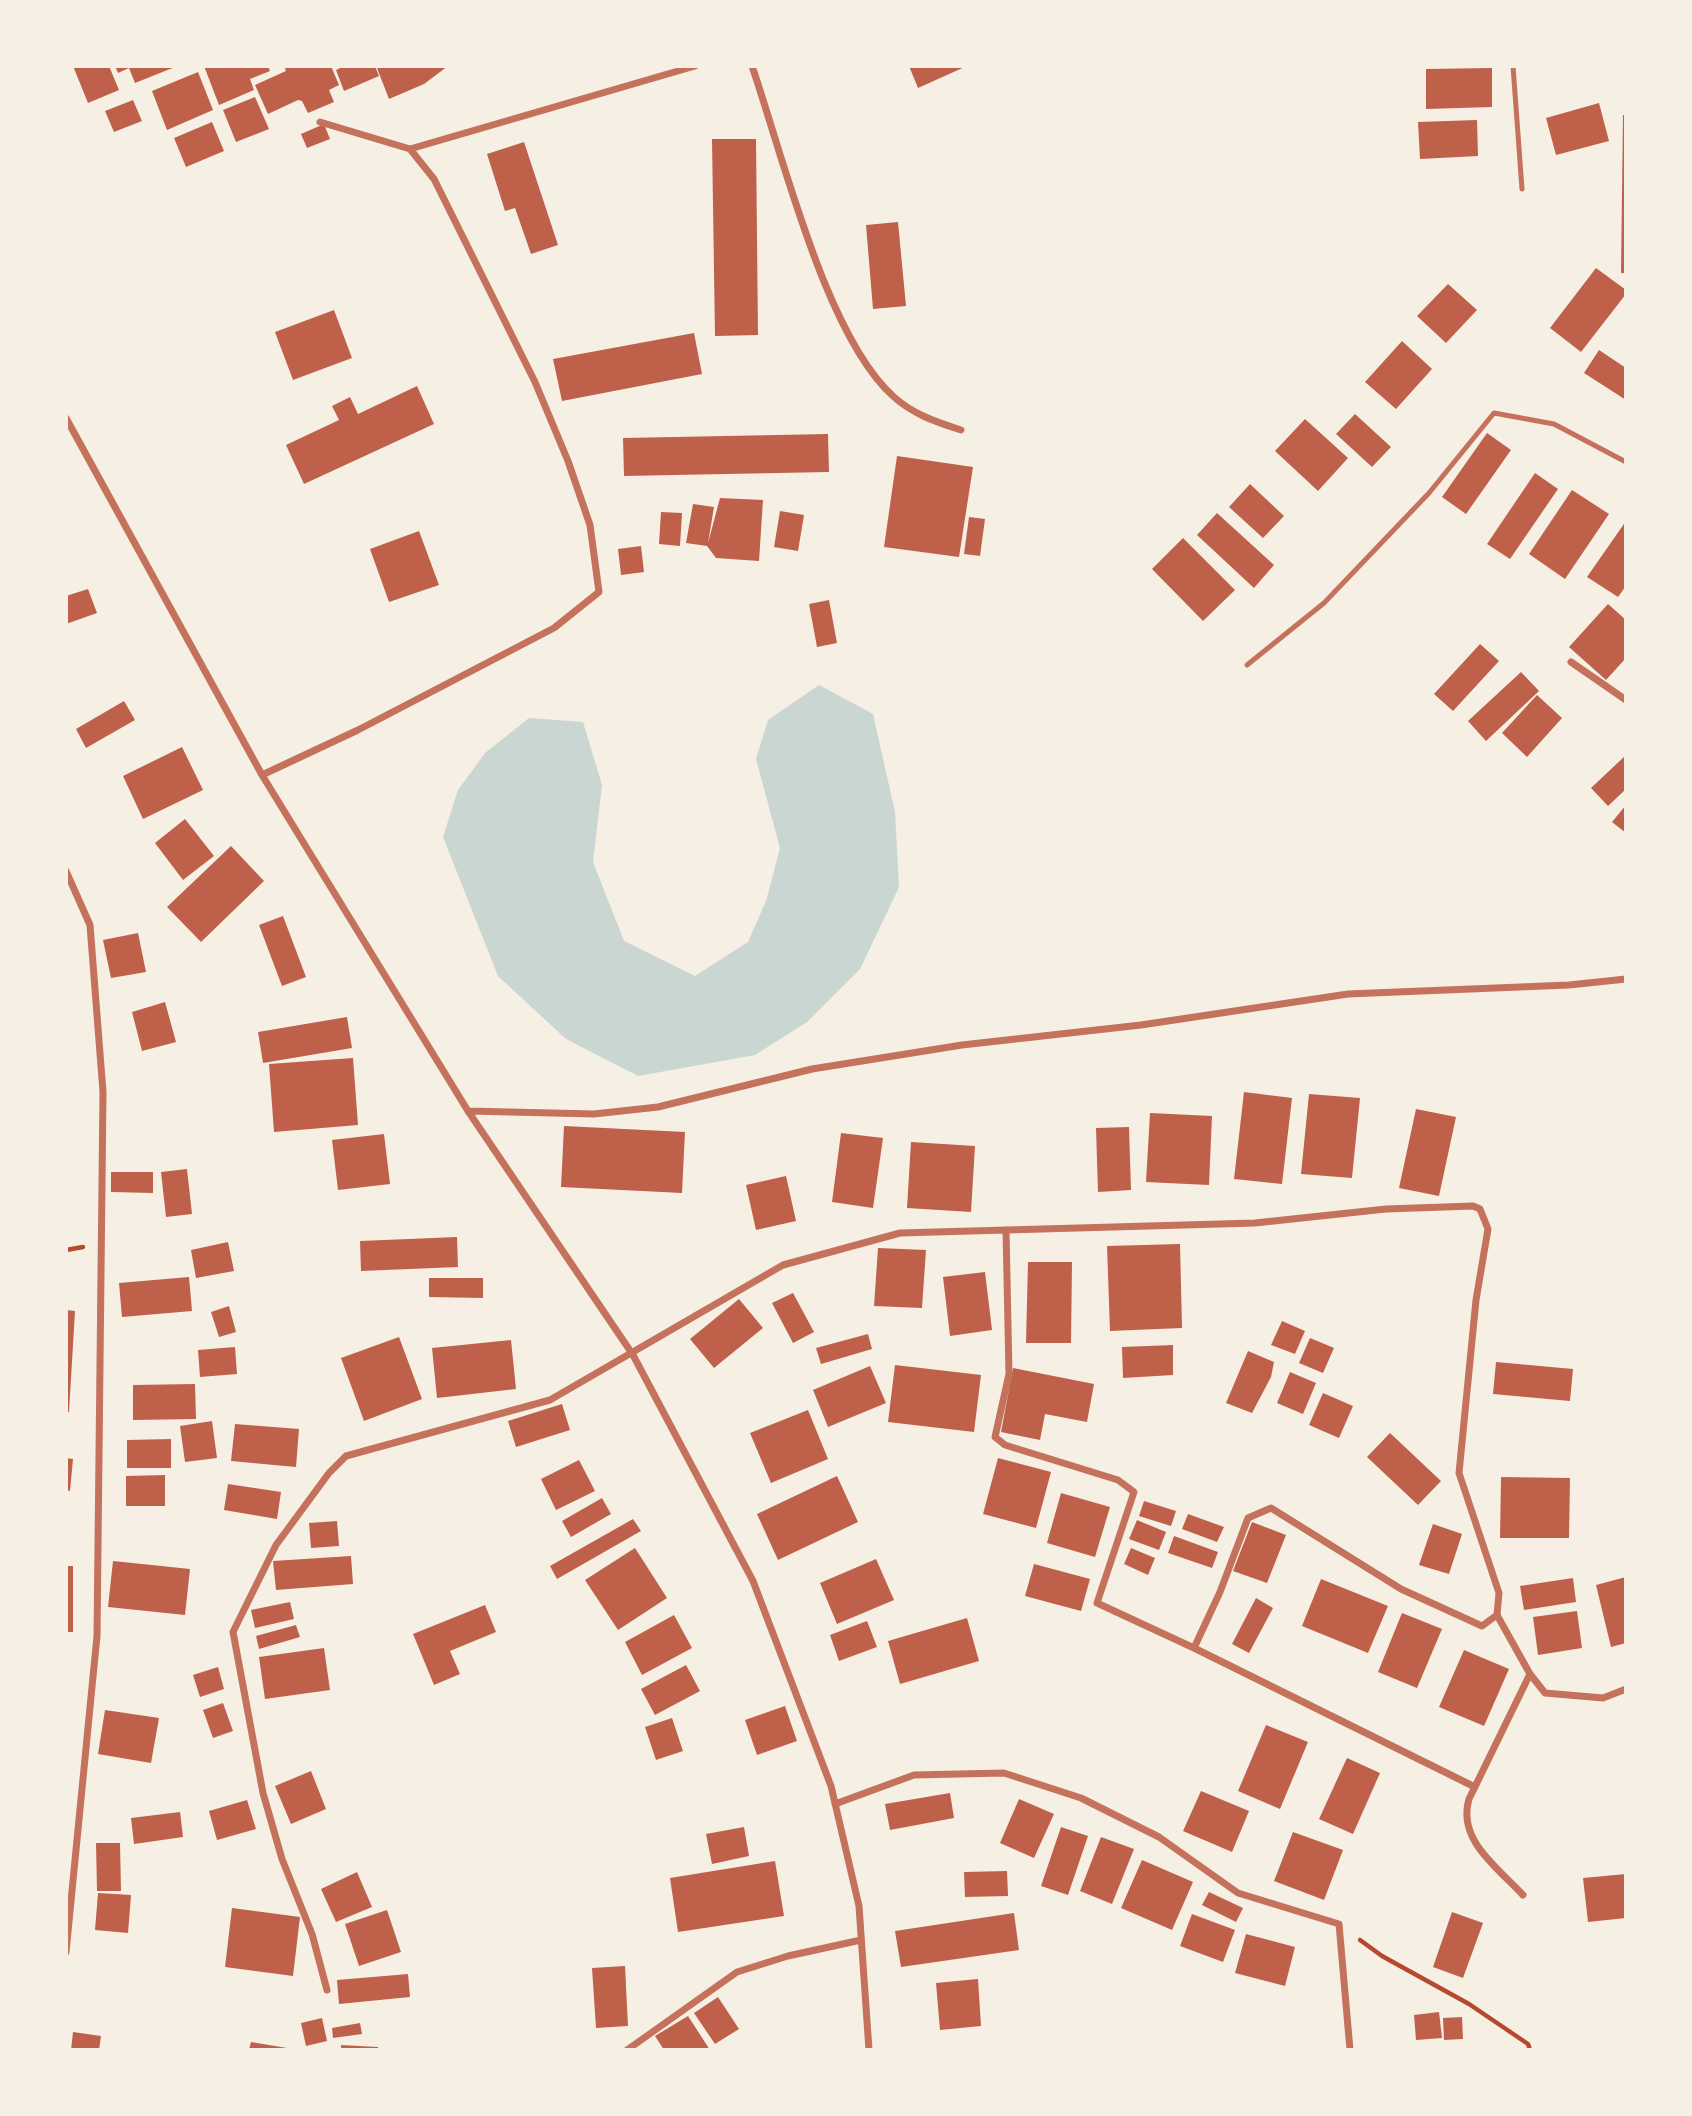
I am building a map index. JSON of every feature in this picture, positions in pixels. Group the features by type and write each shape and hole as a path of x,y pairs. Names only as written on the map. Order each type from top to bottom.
{"street":[{"path":"320,122 410,149 695,66"},
{"path":"752,66 802,218 857,355 894,397 925,419 961,430"},
{"path":"262,775 358,730 554,628 599,592 590,525 568,461 535,382 434,179 410,149"},
{"path":"66,418 262,775 468,1111 633,1355 753,1581 804,1709 835,1804 859,1906 869,2049"},
{"path":"1571,662 1626,700"},
{"path":"66,871 90,925 103,1092 97,1636 66,1952"},
{"path":"468,1111 594,1114 645,1109 813,1069 962,1045 1141,1025 1348,994 1569,985 1626,979"},
{"path":"327,1990 312,1934 282,1859 267,1806 233,1632 276,1545 329,1473 346,1455 550,1400 633,1355 783,1265 900,1233 1255,1223 1386,1209 1473,1206 1480,1209 1488,1229 1476,1300 1459,1473 1499,1593 1497,1615 1530,1674 1545,1693 1603,1698 1626,1689"},
{"path":"1006,1230 1009,1374 995,1437 1005,1445 1069,1463 1129,1486 1133,1492 1097,1603 1475,1787"},
{"path":"1194,1648 1220,1592 1248,1518 1271,1508 1401,1589 1482,1626 1497,1615"},
{"path":"1523,1895 1470,1837 1464,1815 1530,1674"},
{"path":"835,1804 914,1775 1004,1773 1081,1797 1160,1837 1238,1893 1339,1924 1350,2049"},
{"path":"627,2049 737,1972 788,1956 862,1940"}],"lane":[{"path":"1513,66 1522,189"},
{"path":"1247,665 1324,603 1429,493 1494,414 1554,424 1626,462"}],"path":[{"path":"1339,1924 1382,1956 1469,2004 1528,2044 1530,2049"}],"shaded area":[{"path":"819,685 873,714 895,812 899,887 860,969 807,1022 755,1055 638,1076 566,1039 498,976 443,837 458,790 485,753 529,718 583,722 602,785 593,862 624,941 695,976 748,942 766,901 780,848 756,759 768,720"}],"building":[{"path":"73,66 109,66 119,90 88,103"},
{"path":"115,66 175,67 135,83 129,68 118,73"},
{"path":"204,66 268,66 270,71 250,79 254,90 219,105"},
{"path":"284,66 331,66 339,85 329,90 334,102 308,113 302,101 298,100 268,114 255,85 286,71"},
{"path":"344,66 375,66 379,76 344,91 336,70"},
{"path":"448,66 424,84 389,99 377,68"},
{"path":"909,66 967,66 918,88"},
{"path":"1492,68 1492,107 1426,109 1426,69"},
{"path":"198,72 213,110 167,130 152,91"},
{"path":"255,97 269,129 236,142 223,110"},
{"path":"133,100 142,121 114,132 105,111"},
{"path":"1599,103 1609,141 1556,155 1546,118"},
{"path":"1623,115 1626,115 1626,273 1621,273"},
{"path":"1477,120 1478,156 1420,159 1418,122"},
{"path":"212,122 224,151 186,167 174,138"},
{"path":"324,124 330,139 307,148 301,134"},
{"path":"712,139 756,139 758,335 715,336"},
{"path":"524,142 558,245 531,254 515,208 505,211 487,154"},
{"path":"898,222 906,306 873,309 866,225"},
{"path":"1596,268 1626,290 1626,294 1581,352 1550,328"},
{"path":"1448,284 1477,310 1446,343 1417,316"},
{"path":"334,310 352,358 293,380 275,332"},
{"path":"694,333 702,374 562,401 553,359"},
{"path":"1402,341 1432,369 1396,409 1365,382"},
{"path":"1599,350 1626,368 1626,400 1584,373"},
{"path":"417,386 434,424 304,484 286,445 339,420 332,406 350,397 358,414"},
{"path":"1355,414 1391,447 1372,467 1336,434"},
{"path":"1305,419 1348,458 1318,491 1275,451"},
{"path":"1487,433 1511,450 1466,514 1442,497"},
{"path":"828,434 829,472 624,476 623,438"},
{"path":"897,456 973,467 959,557 884,547"},
{"path":"1535,473 1558,489 1510,559 1487,544"},
{"path":"1250,484 1284,516 1263,538 1229,507"},
{"path":"1572,490 1609,514 1565,579 1529,554"},
{"path":"720,498 763,500 759,561 716,558 707,546 686,543 693,504 714,507 708,543"},
{"path":"780,511 804,515 798,551 774,547"},
{"path":"661,512 682,513 680,546 659,544"},
{"path":"1217,513 1274,565 1254,588 1197,535"},
{"path":"969,517 985,519 980,556 964,554"},
{"path":"1626,521 1626,586 1618,597 1587,577"},
{"path":"419,531 439,585 389,602 370,549"},
{"path":"1183,538 1235,590 1203,621 1152,569"},
{"path":"641,546 644,572 621,575 618,549"},
{"path":"88,589 97,613 66,624 66,596"},
{"path":"829,600 837,643 817,647 809,604"},
{"path":"1608,604 1626,620 1626,658 1606,680 1569,647"},
{"path":"1480,644 1499,661 1453,711 1434,694"},
{"path":"1521,672 1539,691 1486,741 1468,721"},
{"path":"1537,695 1562,718 1527,757 1502,733"},
{"path":"124,701 135,720 86,748 76,729"},
{"path":"182,747 203,790 143,819 123,776"},
{"path":"1626,755 1626,789 1608,806 1591,788"},
{"path":"1626,805 1626,833 1612,822"},
{"path":"185,819 214,856 183,880 155,843"},
{"path":"231,846 264,881 201,942 167,907"},
{"path":"283,916 306,977 282,986 259,925"},
{"path":"138,933 146,972 111,978 103,940"},
{"path":"165,1002 176,1042 142,1051 132,1012"},
{"path":"347,1017 352,1048 263,1063 258,1032"},
{"path":"353,1058 358,1125 274,1132 269,1064"},
{"path":"1244,1092 1292,1098 1282,1184 1234,1179"},
{"path":"1309,1094 1360,1098 1352,1178 1301,1174"},
{"path":"1416,1109 1456,1117 1439,1196 1399,1188"},
{"path":"1150,1113 1212,1116 1209,1185 1146,1182"},
{"path":"564,1126 685,1132 682,1193 561,1187"},
{"path":"1129,1127 1131,1190 1098,1192 1096,1128"},
{"path":"841,1133 883,1138 873,1208 832,1202"},
{"path":"384,1134 390,1184 338,1190 332,1140"},
{"path":"911,1142 975,1146 971,1212 907,1208"},
{"path":"187,1169 192,1214 166,1217 161,1172"},
{"path":"111,1172 153,1172 153,1193 111,1192"},
{"path":"786,1176 796,1221 756,1230 746,1185"},
{"path":"457,1237 458,1267 361,1271 360,1241"},
{"path":"228,1242 234,1271 196,1278 191,1250"},
{"path":"1180,1244 1182,1328 1110,1331 1107,1246"},
{"path":"878,1248 926,1250 922,1308 874,1306"},
{"path":"1028,1262 1072,1262 1071,1343 1026,1343"},
{"path":"985,1272 992,1330 950,1336 943,1277"},
{"path":"189,1277 192,1311 122,1317 119,1283"},
{"path":"429,1278 483,1278 483,1298 429,1297"},
{"path":"793,1293 814,1332 793,1343 772,1303"},
{"path":"739,1299 763,1328 714,1368 690,1339"},
{"path":"229,1306 236,1332 219,1337 211,1312"},
{"path":"66,1310 75,1311 69,1412 66,1412"},
{"path":"1282,1321 1305,1331 1295,1354 1271,1345"},
{"path":"868,1334 872,1349 821,1364 816,1348"},
{"path":"399,1337 422,1399 364,1421 341,1358"},
{"path":"1310,1338 1334,1348 1323,1373 1299,1363"},
{"path":"511,1340 516,1389 437,1398 432,1348"},
{"path":"1173,1345 1173,1375 1123,1378 1122,1347"},
{"path":"235,1347 237,1374 200,1377 198,1350"},
{"path":"1248,1351 1274,1362 1271,1377 1252,1413 1226,1403"},
{"path":"1496,1362 1573,1369 1570,1401 1493,1394"},
{"path":"895,1365 981,1375 974,1432 888,1422"},
{"path":"870,1366 886,1403 828,1427 813,1390"},
{"path":"1013,1368 1094,1384 1087,1422 1045,1414 1040,1440 1001,1432"},
{"path":"1290,1372 1316,1383 1303,1414 1277,1403"},
{"path":"195,1384 196,1419 133,1420 133,1385"},
{"path":"1323,1393 1353,1406 1339,1438 1309,1425"},
{"path":"562,1404 570,1430 516,1447 508,1421"},
{"path":"808,1410 828,1459 771,1483 750,1433"},
{"path":"212,1421 217,1458 185,1462 180,1426"},
{"path":"235,1424 299,1429 296,1467 231,1461"},
{"path":"1390,1433 1441,1481 1418,1505 1367,1457"},
{"path":"171,1439 171,1468 127,1468 127,1440"},
{"path":"66,1458 73,1459 70,1491 66,1490"},
{"path":"998,1458 1051,1472 1036,1528 983,1514"},
{"path":"579,1460 595,1491 556,1510 541,1479"},
{"path":"165,1475 165,1506 126,1506 126,1476"},
{"path":"837,1476 858,1522 778,1560 757,1514"},
{"path":"1501,1477 1570,1478 1569,1538 1500,1538"},
{"path":"228,1484 281,1492 277,1519 224,1510"},
{"path":"1061,1493 1110,1507 1095,1557 1047,1543"},
{"path":"602,1498 611,1514 571,1537 562,1521"},
{"path":"1144,1501 1176,1511 1171,1526 1139,1516"},
{"path":"1188,1514 1224,1527 1217,1542 1182,1529"},
{"path":"633,1519 641,1531 557,1579 550,1566"},
{"path":"1137,1520 1166,1532 1159,1550 1129,1539"},
{"path":"337,1521 339,1546 311,1548 309,1523"},
{"path":"1252,1522 1286,1535 1267,1583 1233,1571"},
{"path":"1433,1524 1462,1534 1449,1574 1419,1565"},
{"path":"1174,1536 1218,1552 1212,1568 1168,1553"},
{"path":"635,1548 667,1598 618,1630 585,1580"},
{"path":"1131,1548 1155,1558 1148,1575 1124,1564"},
{"path":"351,1556 353,1584 276,1590 273,1561"},
{"path":"876,1559 894,1600 837,1624 820,1583"},
{"path":"113,1561 190,1569 185,1615 108,1607"},
{"path":"1034,1564 1090,1579 1081,1611 1025,1596"},
{"path":"66,1566 73,1566 73,1632 66,1632"},
{"path":"1626,1577 1626,1643 1611,1647 1596,1585"},
{"path":"1573,1578 1576,1602 1524,1610 1520,1586"},
{"path":"1321,1579 1388,1606 1368,1653 1302,1626"},
{"path":"1256,1598 1273,1608 1249,1653 1232,1644"},
{"path":"290,1602 294,1619 255,1628 251,1610"},
{"path":"485,1605 496,1632 450,1651 460,1674 434,1685 413,1634"},
{"path":"1577,1611 1582,1648 1538,1655 1533,1617"},
{"path":"1402,1613 1442,1629 1417,1688 1378,1672"},
{"path":"674,1615 692,1648 642,1675 625,1642"},
{"path":"967,1618 979,1661 900,1684 888,1641"},
{"path":"867,1621 877,1647 839,1661 830,1635"},
{"path":"296,1625 300,1637 259,1649 256,1636"},
{"path":"324,1648 330,1690 265,1699 259,1657"},
{"path":"1464,1650 1509,1669 1484,1726 1439,1707"},
{"path":"686,1665 700,1691 655,1715 641,1689"},
{"path":"218,1667 224,1689 200,1697 193,1675"},
{"path":"223,1703 233,1731 213,1738 203,1710"},
{"path":"785,1706 797,1741 757,1755 745,1720"},
{"path":"105,1710 159,1718 151,1763 98,1754"},
{"path":"672,1718 683,1751 656,1760 645,1727"},
{"path":"1266,1725 1308,1742 1280,1809 1238,1791"},
{"path":"1347,1758 1380,1773 1353,1834 1319,1819"},
{"path":"311,1771 326,1809 291,1824 275,1786"},
{"path":"1201,1791 1249,1811 1232,1852 1183,1831"},
{"path":"950,1793 954,1818 890,1830 885,1804"},
{"path":"1019,1799 1054,1814 1034,1858 1000,1843"},
{"path":"247,1800 256,1829 217,1840 209,1811"},
{"path":"180,1812 183,1837 134,1844 131,1818"},
{"path":"744,1827 749,1856 712,1864 706,1834"},
{"path":"1061,1827 1088,1836 1068,1895 1041,1886"},
{"path":"1293,1832 1343,1850 1324,1900 1274,1881"},
{"path":"1101,1837 1134,1849 1112,1904 1080,1891"},
{"path":"96,1843 120,1843 121,1891 97,1891"},
{"path":"1142,1860 1193,1882 1172,1930 1121,1908"},
{"path":"775,1861 784,1916 678,1932 670,1878"},
{"path":"1007,1871 1008,1896 965,1897 964,1872"},
{"path":"357,1872 372,1907 336,1922 321,1889"},
{"path":"1626,1874 1626,1918 1588,1922 1583,1878"},
{"path":"1209,1892 1243,1908 1236,1922 1202,1905"},
{"path":"98,1893 131,1895 128,1933 95,1930"},
{"path":"232,1908 300,1917 293,1976 225,1967"},
{"path":"387,1910 401,1952 359,1966 345,1924"},
{"path":"1452,1912 1483,1923 1463,1978 1433,1967"},
{"path":"1014,1913 1019,1950 901,1967 895,1931"},
{"path":"1192,1914 1235,1930 1223,1962 1180,1946"},
{"path":"1246,1934 1295,1947 1285,1986 1235,1973"},
{"path":"625,1966 628,2026 596,2028 592,1968"},
{"path":"408,1974 410,1997 339,2004 337,1980"},
{"path":"978,1979 981,2026 940,2030 936,1983"},
{"path":"718,1997 739,2029 715,2044 694,2013"},
{"path":"1439,2012 1442,2038 1416,2040 1414,2015"},
{"path":"688,2016 710,2050 664,2050 655,2036"},
{"path":"1462,2017 1463,2039 1444,2040 1443,2018"},
{"path":"322,2018 327,2041 306,2046 301,2023"},
{"path":"360,2023 362,2034 333,2038 332,2028"},
{"path":"73,2032 101,2036 99,2050 71,2050"},
{"path":"251,2042 287,2048 287,2050 249,2050"},
{"path":"341,2045 378,2047 378,2050 341,2050"}]}
